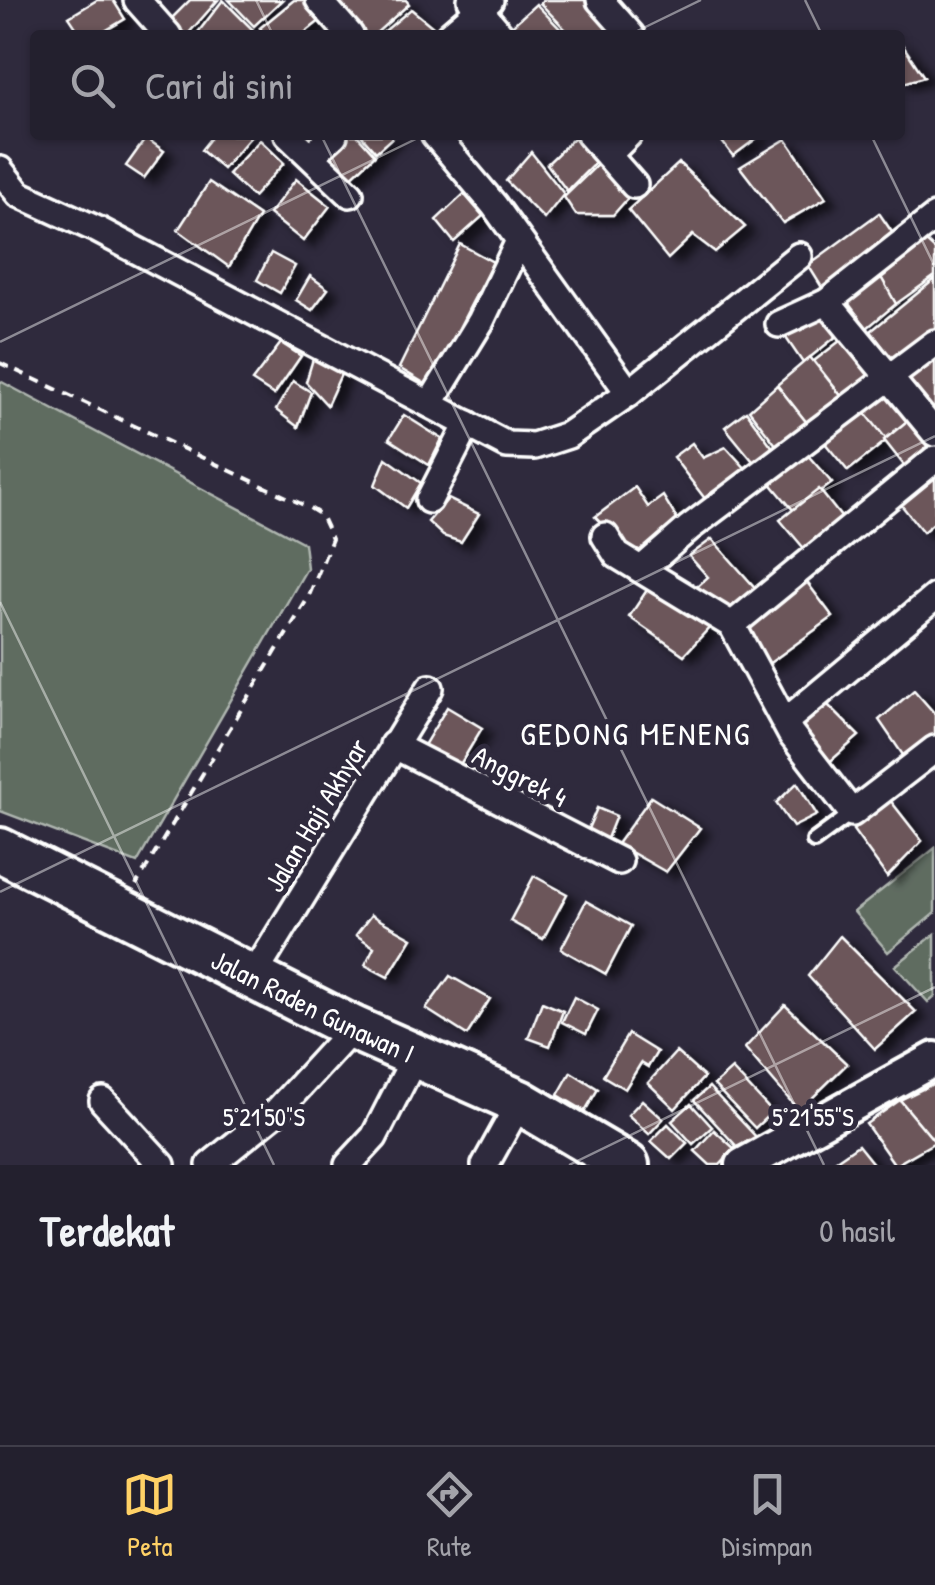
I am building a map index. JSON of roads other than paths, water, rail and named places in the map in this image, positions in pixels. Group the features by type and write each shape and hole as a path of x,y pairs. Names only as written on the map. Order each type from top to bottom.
{"highway":[{"name":"Jalan Raden Gunawan I","path":"0,850 353,1028 520,1102 616,1162"}],"street":[{"path":"138,0 164,30"},
{"path":"318,0 345,30"},
{"path":"600,0 627,30"},
{"path":"454,30 480,3 498,30"},
{"path":"294,140 350,194"},
{"path":"312,155 328,140"},
{"path":"439,140 494,205 628,394"},
{"path":"594,140 634,186"},
{"path":"608,155 623,140"},
{"path":"0,170 20,194 98,230 507,445 534,446 568,435 628,394 799,256"},
{"path":"779,324 828,302 935,218"},
{"path":"430,404 481,321 518,243"},
{"path":"828,302 935,433"},
{"path":"642,568 688,528 935,343"},
{"path":"430,500 468,424"},
{"path":"732,625 935,459"},
{"path":"605,536 617,554 732,625 791,734 852,813 935,749"},
{"path":"786,720 935,597"},
{"name":"Jalan Haji Akhyar","path":"254,975 430,688"},
{"name":"Anggrek 4","path":"394,745 619,861"},
{"path":"210,1165 277,1110 353,1028"},
{"path":"348,1165 374,1137 415,1057"},
{"path":"744,1165 935,1059"},
{"path":"103,1101 162,1165"},
{"path":"485,1165 520,1102"}],"lane":[{"path":"814,841 852,813"}],"district":[{"name":"GEDONG MENENG","path":"636,734"}]}
